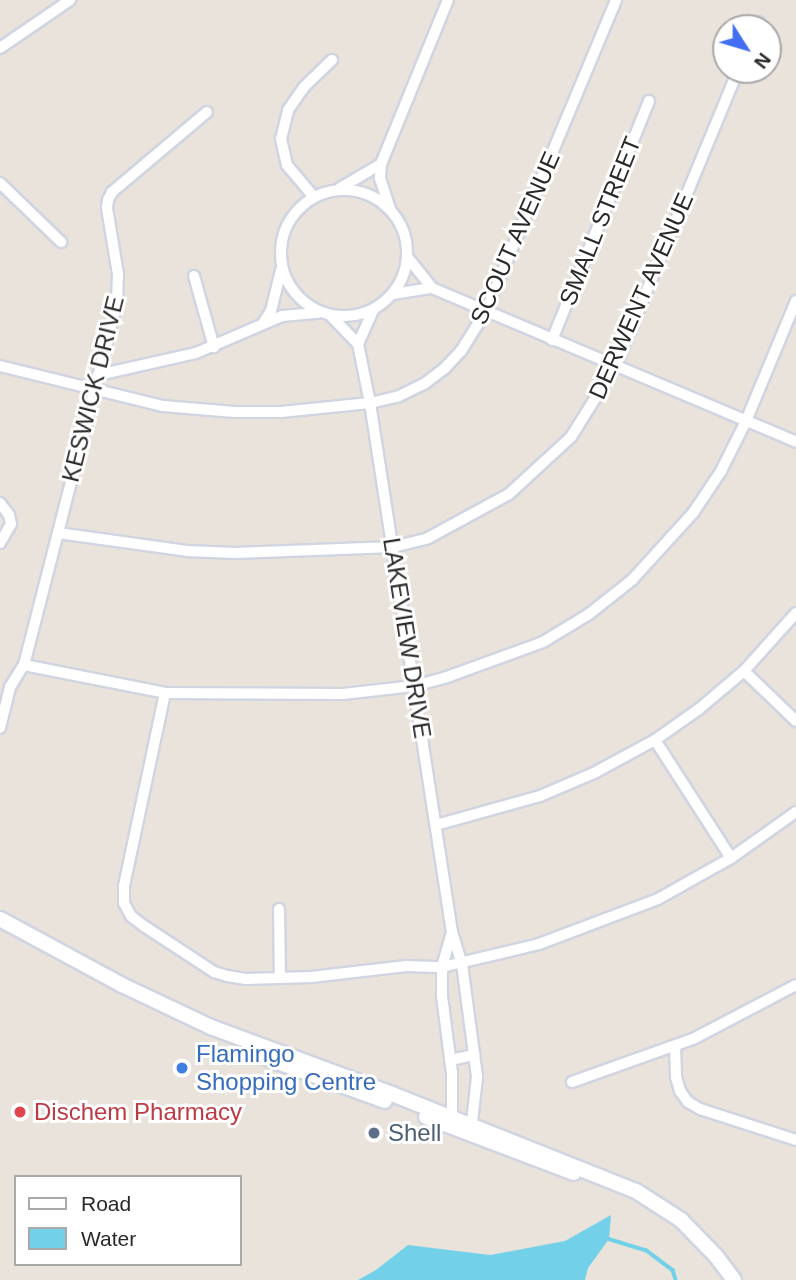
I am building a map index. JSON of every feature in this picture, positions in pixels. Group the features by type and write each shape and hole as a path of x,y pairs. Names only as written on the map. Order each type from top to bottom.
{"street":[{"path":"0,48 71,0"},
{"path":"390,209 380,178 381,164 448,0"},
{"name":"SCOUT AVENUE","path":"0,366 195,411 281,412 370,403 397,397 446,368 474,332 486,311 616,0"},
{"path":"314,197 287,164 281,139 288,110 304,87 332,60"},
{"name":"DERWENT AVENUE","path":"58,533 187,551 235,553 393,547 429,538 467,519 518,486 571,437 616,365 732,84"},
{"name":"SMALL STREET","path":"552,340 649,101"},
{"name":"KESWICK DRIVE","path":"0,728 10,687 24,665 119,287 108,200 112,192 207,112"},
{"path":"264,322 271,311 282,266 281,246 286,226 298,210 314,197 369,174 381,164"},
{"path":"0,183 61,243"},
{"path":"98,374 214,347 264,322 295,313 352,317 373,310 393,293 403,277 408,258 407,240 401,223 390,209 373,196 354,190 333,190"},
{"path":"408,258 432,288 796,442"},
{"path":"282,266 295,294 326,314 358,344 373,310"},
{"path":"194,276 214,347"},
{"path":"393,293 432,288"},
{"path":"24,665 165,693 343,694 414,686 493,663 543,642 589,614 632,580 693,513 721,471 746,421 796,301"},
{"name":"LAKEVIEW DRIVE","path":"358,344 370,403 452,932 462,964 477,1077 471,1130"},
{"path":"0,503 9,515 10,524 0,543"},
{"path":"436,825 540,796 594,773 655,740 699,709 744,671 796,613"},
{"path":"744,671 796,721"},
{"path":"165,693 124,887 124,903 131,916 214,972 246,979 344,975 406,966 443,967 539,944 647,904 731,858 794,817"},
{"path":"655,740 731,858"},
{"path":"279,909 280,977"},
{"path":"0,919 122,985 211,1027 452,1123"},
{"path":"0,928 182,1023 471,1130 554,1167 614,1181 653,1200 681,1220 716,1256 734,1280"},
{"name":"LAKEVIEW DRIVE","path":"452,932 443,967 444,1021 450,1060 452,1123"},
{"path":"572,1082 675,1046 763,1005 796,985"},
{"path":"675,1046 676,1077 680,1091 688,1102 700,1109 796,1140"},
{"path":"450,1060 474,1055"}],"water":[{"path":"611,1215 609,1239 588,1268 585,1280 358,1280 376,1270 408,1245 490,1255 565,1241"}],"waterway":[{"path":"609,1239 646,1250 673,1270 676,1280"}],"place":[{"name":"Flamingo Shopping Centre","path":"182,1068"},
{"name":"Dischem Pharmacy","path":"20,1112"},
{"name":"Shell","path":"374,1133"}]}
